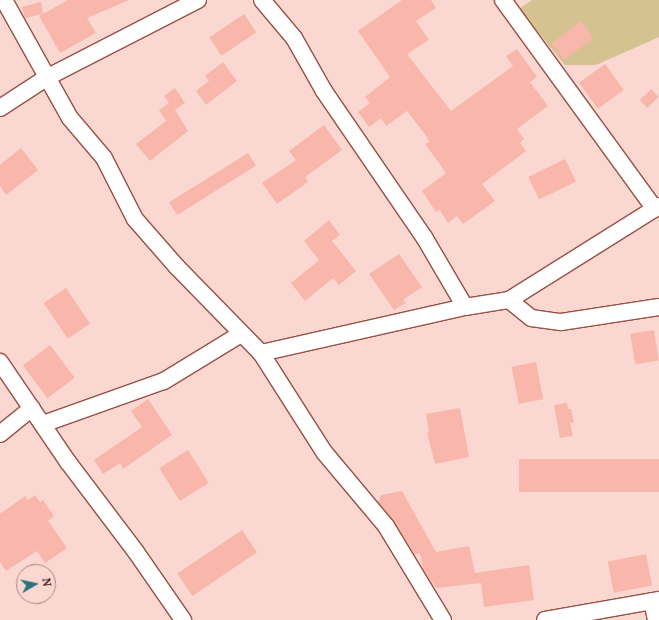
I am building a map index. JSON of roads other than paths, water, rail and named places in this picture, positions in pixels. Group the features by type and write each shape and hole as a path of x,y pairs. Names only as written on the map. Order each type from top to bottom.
{"street":[{"path":"4,0 46,78 70,118 104,158 136,219 241,334 261,353 324,452 386,526 443,620"},
{"path":"0,108 46,78 198,0"},
{"path":"262,0 294,38 324,91 424,238 465,307"},
{"path":"261,353 465,307 509,300 657,207 503,0"},
{"path":"509,300 531,318 561,322 659,307"},
{"path":"43,424 164,381 241,334"},
{"path":"0,362 68,462 183,620"},
{"path":"0,434 32,408"},
{"path":"545,620 655,601 656,620"}]}
